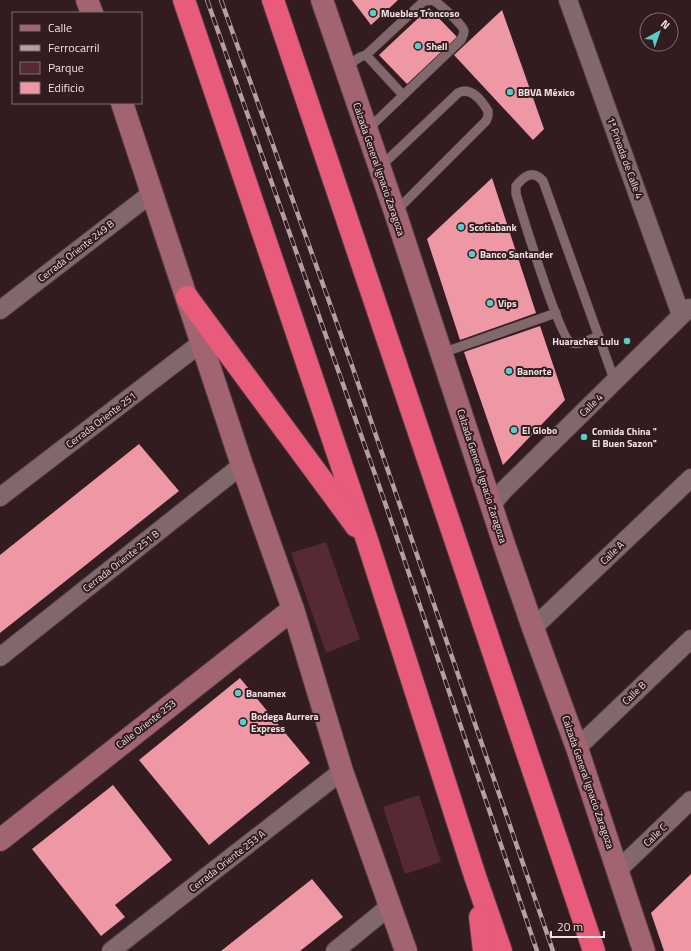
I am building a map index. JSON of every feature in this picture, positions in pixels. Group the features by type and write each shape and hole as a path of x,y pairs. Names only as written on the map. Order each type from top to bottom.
{"highway":[{"path":"184,0 368,543 501,951"},
{"path":"273,0 594,951"},
{"path":"187,297 368,543"},
{"path":"476,876 484,951"}],"main road":[{"path":"87,0 92,12"},
{"name":"Calzada General Ignacio Zaragoza","path":"322,0 344,68 395,212 505,547 577,748 644,951"},
{"path":"122,104 242,465 293,609 342,771 406,951"},
{"name":"Calle Oriente 253","path":"0,840 293,609"}],"street":[{"name":"1ª Privada de Calle 4","path":"568,0 686,311"},
{"name":"Cerrada Oriente 249 B","path":"0,310 152,193"},
{"name":"Calle 4","path":"492,504 505,489 686,311"},
{"name":"Cerrada Oriente 251","path":"0,497 201,343"},
{"name":"Cerrada Oriente 251 B","path":"0,657 242,465"},
{"name":"Calle A","path":"533,628 691,478"},
{"name":"Calle B","path":"577,748 691,639"},
{"name":"Cerrada Oriente 253 A","path":"111,951 342,771"},
{"name":"Calle C","path":"618,870 691,800"},
{"path":"334,951 390,906"}],"lane":[{"path":"344,68 360,57 366,55 424,1 429,0 437,3 464,29 464,35 461,40 366,131"},
{"path":"366,55 403,95"},
{"path":"380,168 458,93 463,90 473,93 488,111 486,121 395,212"},
{"path":"599,336 574,344 566,337 556,313 515,190 518,183 525,177 532,174 538,176 542,181 599,336 615,382"},
{"path":"442,353 556,313"}],"green space":[{"path":"326,542 360,639 326,653 291,553"},
{"path":"419,795 441,862 405,874 383,807"}],"building":[{"name":"Muebles Troncoso","path":"352,0 398,0 371,25"},
{"name":"Shell","path":"429,8 457,37 407,84 379,55"},
{"name":"BBVA México","path":"502,10 544,129 533,140 454,55"},
{"path":"492,178 536,313 460,340 427,239"},
{"path":"540,326 565,400 503,465 464,352"},
{"path":"139,444 179,491 0,633 0,555"},
{"path":"240,678 310,763 209,845 139,760"},
{"path":"113,785 172,860 115,905 125,917 101,936 32,849"},
{"path":"691,874 691,951 664,951 651,913"},
{"path":"312,879 343,917 300,951 221,951"}],"railway":[{"path":"207,0 383,497 537,951"},
{"path":"221,0 349,357 553,951"}],"place":[{"name":"Muebles Troncoso","path":"373,13"},
{"name":"Shell","path":"418,46"},
{"name":"BBVA México","path":"510,92"},
{"name":"Scotiabank","path":"461,227"},
{"name":"Banco Santander","path":"472,254"},
{"name":"Vips","path":"490,303"},
{"name":"Huaraches Lulu","path":"627,341"},
{"name":"Banorte","path":"509,371"},
{"name":"El Globo","path":"514,430"},
{"name":"Comida China \" El Buen Sazon\"","path":"584,437"},
{"name":"Banamex","path":"238,693"},
{"name":"Bodega Aurrera Express","path":"243,722"}]}
